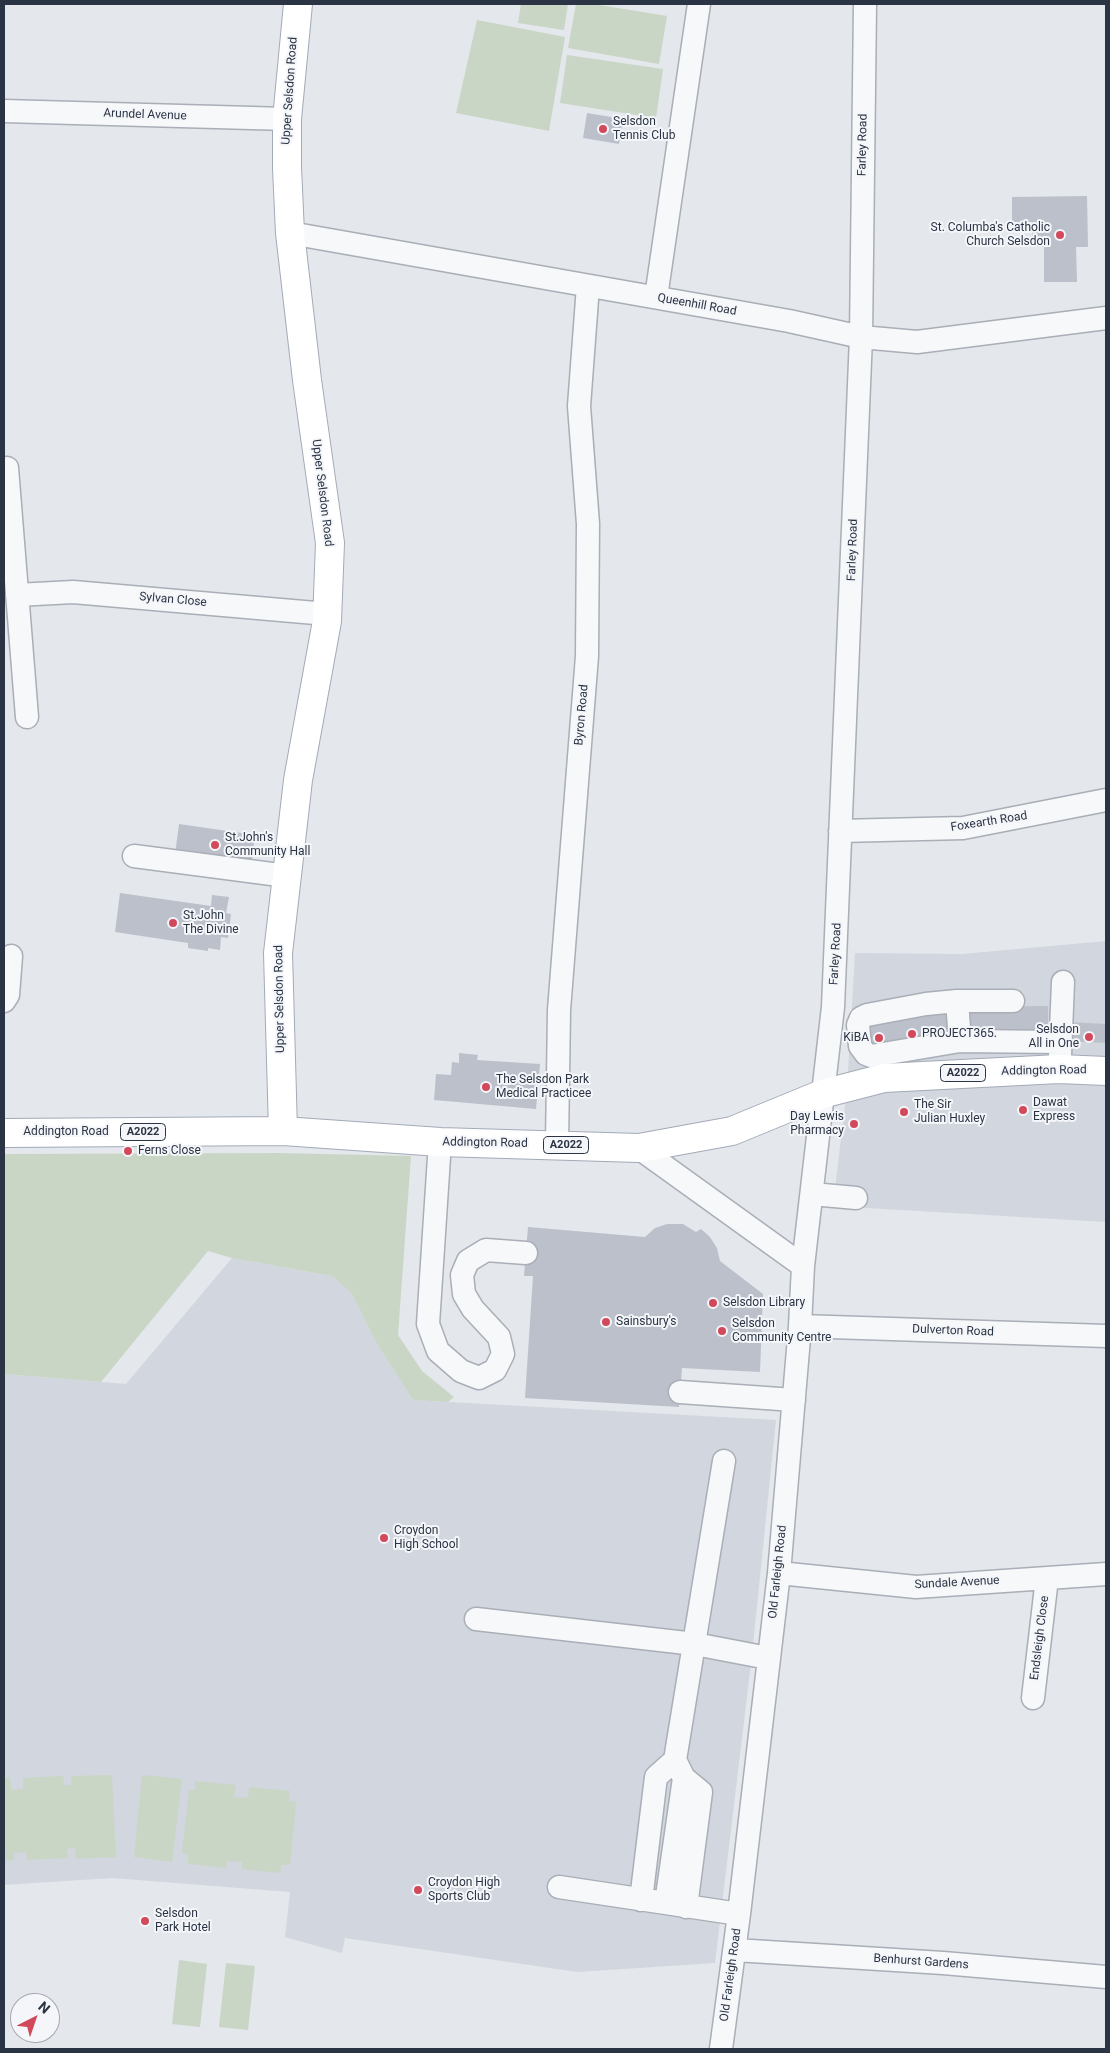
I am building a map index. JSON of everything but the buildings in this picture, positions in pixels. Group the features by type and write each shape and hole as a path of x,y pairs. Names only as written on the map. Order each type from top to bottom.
{"main road":[{"name":"Upper Selsdon Road","path":"283,1131 278,953 298,780 327,614 330,543 307,380 290,233 287,119 298,4"},
{"name":"Addington Road","path":"4,1133 283,1131 440,1142 557,1144 639,1148 732,1131 822,1094 884,1078 1059,1069 1106,1071"}],"street":[{"path":"656,297 699,4"},
{"name":"Farley Road","path":"822,1094 834,1007 840,831 848,682 861,337 865,4"},
{"name":"Arundel Avenue","path":"4,111 287,119"},
{"name":"Queenhill Road","path":"290,233 789,321 861,337 917,342 1106,318"},
{"name":"Byron Road","path":"557,1144 559,1010 587,656 588,524 579,406 588,286"},
{"path":"7,468 27,717"},
{"name":"Sylvan Close","path":"17,595 73,592 327,614"},
{"name":"Foxearth Road","path":"840,831 963,828 1106,800"},
{"path":"134,856 287,876"},
{"path":"4,1001 8,995 11,956"},
{"path":"1059,1069 1062,982"},
{"path":"1013,1001 956,1001 896,1009 864,1016 858,1025 859,1041 862,1050 871,1056 960,1041 1060,1042"},
{"path":"956,1001 960,1041"},
{"path":"860,1083 871,1056"},
{"name":"Old Farleigh Road","path":"721,2049 735,1950 779,1573 800,1326 803,1266 822,1094"},
{"path":"440,1142 428,1324 438,1351 461,1371 479,1378 495,1370 503,1354 499,1338 473,1309 464,1294 462,1275 468,1261 486,1250 526,1253"},
{"path":"639,1148 803,1266"},
{"path":"812,1194 856,1198"},
{"name":"Dulverton Road","path":"800,1326 1106,1336"},
{"path":"680,1392 794,1400"},
{"path":"679,1769 695,1644 724,1460"},
{"name":"Sundale Avenue","path":"779,1573 916,1586 1106,1574"},
{"name":"Endsleigh Close","path":"1033,1698 1047,1578"},
{"path":"476,1619 695,1644 768,1658"},
{"path":"641,1900 656,1777 679,1769"},
{"path":"676,1905 701,1792 679,1769"},
{"path":"559,1887 739,1914"},
{"name":"Benhurst Gardens","path":"735,1950 943,1963 1106,1977"}],"shaded area":[{"path":"1106,941 1106,1222 833,1206 847,1089 855,953 962,954"},
{"name":"Croydon High School","path":"232,1258 332,1276 352,1294 377,1344 413,1400 776,1420 752,1655 715,1963 577,1972 345,1938 342,1953 285,1937 290,1892 112,1878 4,1885 4,1374 126,1384"}],"green space":[{"path":"521,4 568,4 564,30 518,23"},
{"path":"576,4 593,4 667,16 659,64 568,48"},
{"path":"477,20 565,37 549,131 456,113"},
{"path":"567,55 663,69 656,118 560,103"},
{"path":"280,1153 411,1156 398,1335 422,1371 454,1397 448,1402 413,1400 377,1344 352,1294 332,1276 232,1258 208,1251 101,1382 4,1374 4,1154"},
{"path":"112,1775 116,1857 76,1859 75,1848 67,1849 68,1858 27,1860 26,1852 14,1853 14,1860 4,1861 4,1778 10,1777 11,1790 23,1789 23,1778 63,1776 64,1785 72,1785 71,1776"},
{"path":"142,1775 182,1779 172,1862 134,1857"},
{"path":"195,1781 236,1785 234,1797 248,1798 249,1787 290,1791 289,1801 296,1802 290,1865 281,1865 280,1873 242,1869 242,1862 227,1861 226,1868 188,1864 188,1854 182,1853 189,1789 195,1790"},
{"path":"179,1960 207,1964 200,2027 172,2024"},
{"path":"226,1963 255,1966 248,2030 219,2027"}],"place":[{"name":"Selsdon Tennis Club","path":"603,129"},
{"name":"St. Columba's Catholic Church Selsdon","path":"1060,235"},
{"name":"St.John's Community Hall","path":"215,845"},
{"name":"St.John The Divine","path":"173,923"},
{"name":"PROJECT365.","path":"912,1034"},
{"name":"Selsdon All in One","path":"1089,1037"},
{"name":"KiBA","path":"879,1038"},
{"name":"The Selsdon Park Medical Practicee","path":"486,1087"},
{"name":"Dawat Express","path":"1023,1110"},
{"name":"The Sir Julian Huxley","path":"904,1112"},
{"name":"Day Lewis Pharmacy","path":"854,1124"},
{"name":"Ferns Close","path":"128,1151"},
{"name":"Selsdon Library","path":"713,1303"},
{"name":"Sainsbury's","path":"606,1322"},
{"name":"Selsdon Community Centre","path":"722,1331"},
{"name":"Croydon High School","path":"384,1538"},
{"name":"Croydon High Sports Club","path":"418,1890"},
{"name":"Selsdon Park Hotel","path":"145,1921"}]}
